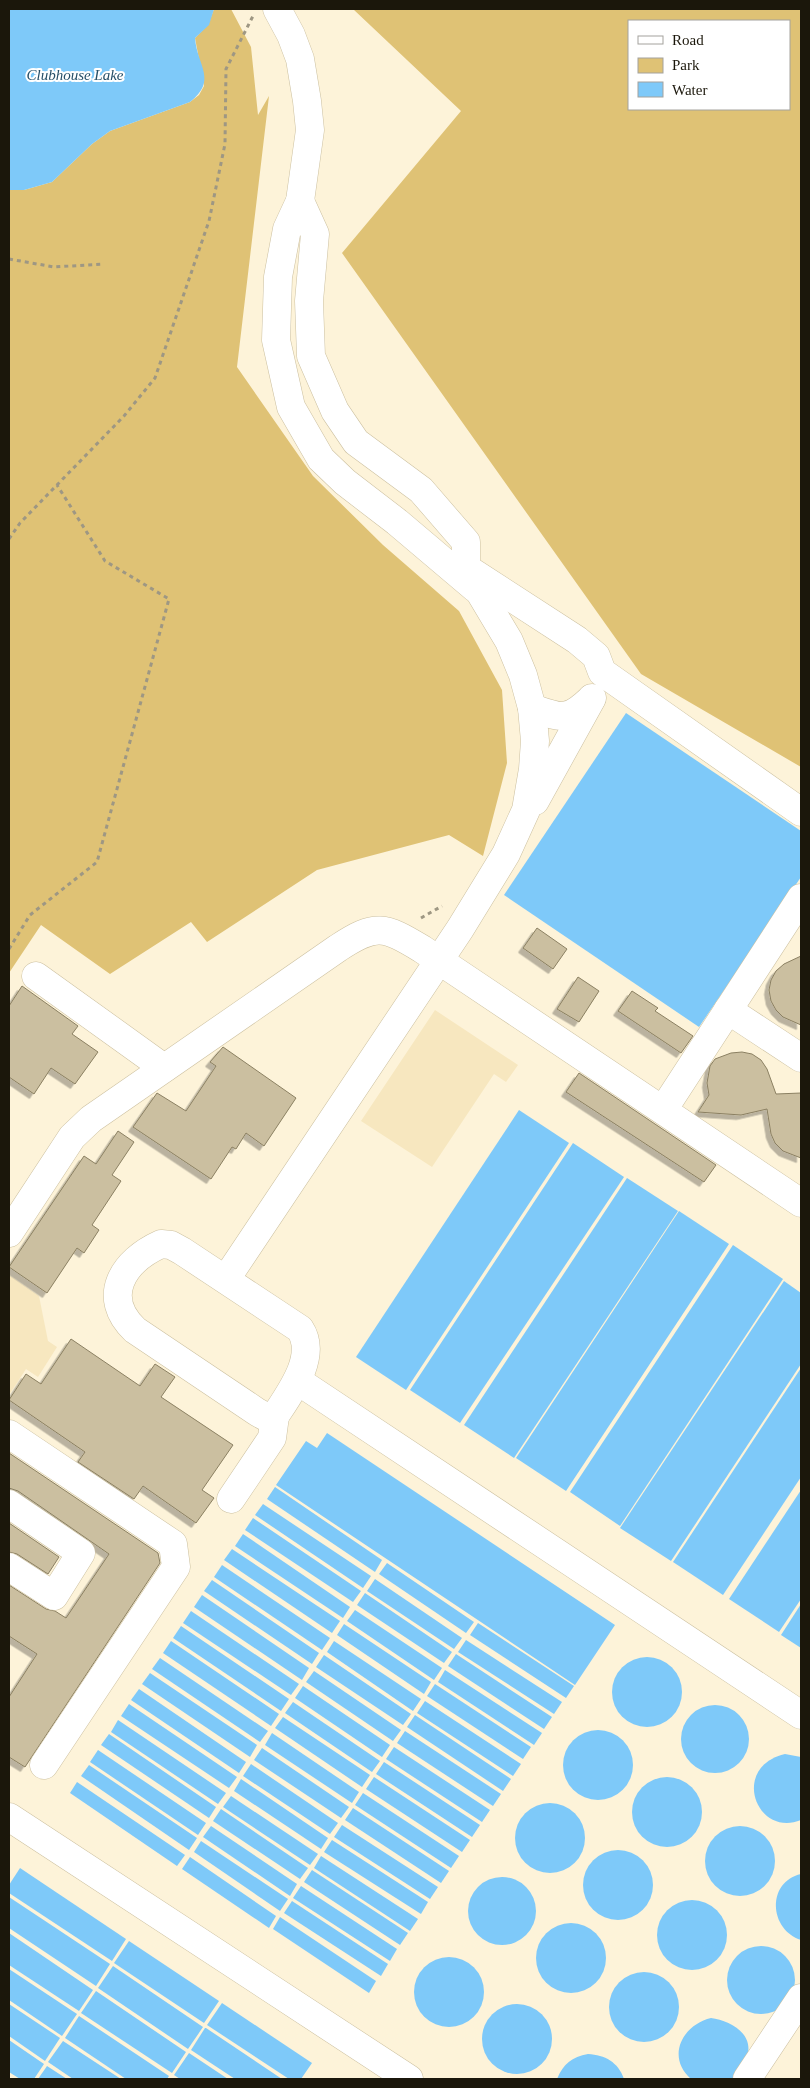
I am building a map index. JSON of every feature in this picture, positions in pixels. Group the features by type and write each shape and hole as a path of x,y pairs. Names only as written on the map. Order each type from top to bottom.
{"street":[{"path":"277,9 292,35 300,59 310,130 302,189 287,229 278,277 276,340 291,407 321,459 345,482 471,579 577,640 596,656 602,672 801,812"},
{"path":"302,189 315,234 309,301 312,356 335,411 356,442 421,490 466,542 471,579 496,616 523,675 532,708 535,741 533,769 526,810 518,831"},
{"path":"226,1279 460,929 506,854 592,698 602,672"},
{"path":"532,708 559,718 579,711 592,698"},
{"path":"663,1110 801,898"},
{"path":"9,1232 72,1137 92,1119 360,933 377,930 397,934 438,960 801,1203"},
{"path":"36,976 164,1068"},
{"path":"728,1010 801,1058"},
{"path":"231,1499 272,1438 275,1416 298,1381 306,1349 306,1337 300,1329 172,1245 161,1244 148,1250 128,1266 116,1294 118,1307 124,1320 135,1330 257,1412 268,1418 275,1416"},
{"path":"298,1381 801,1715"},
{"path":"9,1434 173,1544 176,1567 44,1765"},
{"path":"9,1504 81,1553 54,1596 9,1567"},
{"path":"9,1818 409,2079"},
{"path":"747,2079 801,1998"}],"path":[{"path":"9,539 20,523 124,416 155,378 209,221 225,144 226,69 256,9"},
{"path":"9,259 54,267 103,264"},
{"path":"9,949 30,916 97,862 169,599 105,562 57,485"},
{"path":"412,918 421,919 446,904"}],"shaded area":[{"path":"435,1010 518,1065 506,1082 494,1074 432,1167 361,1121"},
{"path":"9,1275 39,1296 48,1341 57,1347 38,1377 26,1369 9,1395"}],"green space":[{"path":"214,9 231,9 251,47 258,115 269,96 237,367 313,476 383,545 459,611 502,690 507,763 483,856 449,835 317,870 207,942 191,922 110,974 41,925 9,973 9,190 24,190 52,182 92,144 110,131 190,102 199,95 204,86 195,38 208,25"},
{"path":"353,9 801,9 801,767 641,674 342,253 461,111"}],"water":[{"name":"Clubhouse Lake","path":"9,9 214,9 209,25 195,38 204,72 203,87 190,102 110,131 92,144 52,182 24,190 9,190"},
{"path":"626,713 801,831 801,877 699,1027 504,895"},
{"path":"519,1110 569,1143 406,1390 356,1357"},
{"path":"573,1143 624,1177 460,1423 410,1390"},
{"path":"627,1178 678,1211 514,1458 464,1425"},
{"path":"679,1211 729,1244 566,1491 516,1458"},
{"path":"733,1245 783,1279 620,1526 570,1492"},
{"path":"784,1281 801,1293 801,1364 671,1561 620,1528"},
{"path":"801,1368 801,1477 723,1595 673,1562"},
{"path":"327,1433 615,1625 575,1685 276,1485 306,1441 317,1448"},
{"path":"275,1487 382,1560 375,1572 267,1499"},
{"path":"801,1490 801,1599 779,1632 729,1599"},
{"path":"263,1504 371,1576 363,1588 255,1515"},
{"path":"253,1518 361,1591 353,1602 245,1530"},
{"path":"243,1534 350,1607 343,1618 235,1546"},
{"path":"232,1549 340,1621 332,1633 224,1560"},
{"path":"387,1563 474,1622 466,1633 379,1574"},
{"path":"222,1565 330,1638 322,1650 214,1577"},
{"path":"375,1579 462,1638 454,1649 367,1591"},
{"path":"212,1580 319,1653 312,1664 204,1591"},
{"path":"365,1593 452,1652 444,1663 357,1605"},
{"path":"202,1595 309,1668 302,1680 194,1607"},
{"path":"801,1604 801,1648 781,1635"},
{"path":"355,1610 442,1668 434,1680 347,1621"},
{"path":"191,1611 299,1684 291,1695 183,1623"},
{"path":"478,1623 574,1686 566,1698 470,1635"},
{"path":"344,1624 431,1682 424,1694 337,1635"},
{"path":"181,1626 289,1699 281,1711 173,1638"},
{"path":"466,1640 562,1702 554,1714 458,1652"},
{"path":"171,1641 279,1714 271,1726 163,1653"},
{"path":"334,1641 421,1699 413,1711 327,1652"},
{"path":"456,1654 552,1717 544,1729 448,1666"},
{"path":"324,1655 411,1714 403,1725 316,1667"},
{"path":"647,1657 666,1663 676,1673 682,1692 676,1711 666,1721 647,1727 628,1721 618,1711 612,1692 618,1673 628,1663"},
{"path":"160,1658 268,1731 260,1742 152,1669"},
{"path":"445,1670 542,1733 534,1745 438,1682"},
{"path":"314,1671 401,1730 393,1741 306,1682"},
{"path":"150,1673 257,1745 250,1757 142,1684"},
{"path":"435,1684 531,1747 523,1759 427,1696"},
{"path":"303,1686 390,1745 382,1757 295,1698"},
{"path":"139,1689 246,1762 239,1773 131,1700"},
{"path":"425,1701 521,1764 513,1776 417,1713"},
{"path":"293,1702 380,1761 372,1772 285,1713"},
{"path":"129,1704 237,1777 229,1788 121,1716"},
{"path":"708,1705 722,1705 734,1710 744,1720 749,1732 749,1746 744,1758 734,1768 722,1773 708,1773 696,1768 686,1758 681,1746 681,1732 686,1720 696,1710"},
{"path":"415,1715 511,1779 503,1791 407,1727"},
{"path":"283,1717 370,1775 362,1787 275,1728"},
{"path":"118,1720 226,1793 218,1804 111,1732"},
{"path":"598,1730 617,1736 627,1746 633,1765 627,1784 617,1794 598,1800 579,1794 569,1784 563,1765 569,1746 579,1736"},
{"path":"405,1731 501,1794 493,1806 397,1743"},
{"path":"272,1733 359,1792 352,1803 265,1745"},
{"path":"109,1734 216,1807 209,1818 101,1745"},
{"path":"394,1747 490,1810 482,1822 386,1759"},
{"path":"262,1748 349,1807 341,1818 254,1760"},
{"path":"98,1750 206,1823 198,1835 90,1762"},
{"path":"785,1754 801,1757 801,1820 785,1823 772,1819 762,1810 756,1799 754,1785 758,1772 768,1761"},
{"path":"384,1762 480,1825 472,1837 376,1774"},
{"path":"251,1764 338,1823 330,1834 243,1776"},
{"path":"89,1765 197,1838 189,1850 81,1776"},
{"path":"374,1777 470,1840 462,1852 366,1789"},
{"path":"667,1777 686,1783 696,1793 702,1812 696,1831 686,1841 667,1847 648,1841 638,1831 632,1812 638,1793 648,1783"},
{"path":"241,1779 328,1838 321,1849 234,1791"},
{"path":"77,1782 185,1855 177,1866 70,1793"},
{"path":"363,1793 459,1856 451,1868 355,1805"},
{"path":"231,1796 318,1854 310,1865 223,1807"},
{"path":"550,1803 569,1809 579,1819 585,1838 579,1857 569,1867 550,1873 531,1867 521,1857 515,1838 521,1819 531,1809"},
{"path":"353,1808 449,1871 441,1883 345,1820"},
{"path":"221,1809 308,1868 300,1879 213,1821"},
{"path":"342,1825 438,1887 430,1899 334,1837"},
{"path":"211,1826 297,1884 290,1896 203,1837"},
{"path":"740,1826 759,1832 769,1842 775,1861 769,1880 759,1890 740,1896 721,1890 711,1880 705,1861 711,1842 721,1832"},
{"path":"332,1840 428,1902 421,1914 324,1852"},
{"path":"201,1841 288,1899 280,1911 194,1852"},
{"path":"618,1850 637,1856 647,1866 653,1885 647,1904 637,1914 618,1920 599,1914 589,1904 583,1885 589,1866 599,1856"},
{"path":"321,1856 418,1919 410,1931 314,1868"},
{"path":"190,1857 276,1916 269,1928 182,1869"},
{"path":"20,1868 126,1939 112,1961 9,1893 9,1885"},
{"path":"312,1870 408,1933 400,1945 304,1882"},
{"path":"801,1874 801,1940 790,1935 783,1927 778,1917 776,1906 777,1896 782,1886 790,1879"},
{"path":"495,1877 509,1877 521,1882 531,1892 536,1904 536,1918 531,1930 521,1940 509,1945 495,1945 483,1940 473,1930 468,1918 468,1904 473,1892 483,1882"},
{"path":"301,1886 397,1949 390,1961 293,1898"},
{"path":"9,1897 110,1964 96,1986 9,1928"},
{"path":"692,1900 711,1906 721,1916 727,1935 721,1954 711,1964 692,1970 673,1964 663,1954 657,1935 663,1916 673,1906"},
{"path":"292,1901 388,1964 381,1976 284,1913"},
{"path":"280,1917 376,1981 369,1993 273,1929"},
{"path":"571,1923 590,1929 600,1939 606,1958 600,1977 590,1987 571,1993 552,1987 542,1977 536,1958 542,1939 552,1929"},
{"path":"9,1933 93,1990 79,2011 9,1965"},
{"path":"129,1941 219,2001 204,2023 114,1963"},
{"path":"754,1946 768,1946 780,1951 790,1961 795,1973 795,1987 790,1999 780,2009 768,2014 754,2014 742,2009 732,1999 727,1987 727,1973 732,1961 742,1951"},
{"path":"449,1957 468,1963 478,1973 484,1992 478,2011 468,2021 449,2027 430,2021 420,2011 414,1992 420,1973 430,1963"},
{"path":"113,1966 203,2027 188,2049 98,1988"},
{"path":"9,1969 77,2014 62,2036 9,2000"},
{"path":"644,1972 663,1978 673,1988 679,2007 673,2026 663,2036 644,2042 625,2036 615,2026 609,2007 615,1988 625,1978"},
{"path":"96,1991 186,2052 172,2073 81,2013"},
{"path":"222,2003 312,2063 301,2079 289,2079 207,2025"},
{"path":"9,2004 60,2038 45,2061 9,2036"},
{"path":"517,2004 536,2010 546,2020 552,2039 546,2058 536,2068 517,2074 498,2068 488,2058 482,2039 488,2020 498,2010"},
{"path":"79,2016 169,2076 167,2079 126,2079 65,2038"},
{"path":"711,2018 731,2024 743,2033 746,2039 748,2053 736,2079 691,2079 683,2070 679,2052 685,2035 692,2027"},
{"path":"205,2028 282,2079 235,2079 191,2050"},
{"path":"9,2040 44,2064 34,2079 20,2079 9,2072"},
{"path":"63,2041 121,2079 73,2079 48,2062"},
{"path":"189,2053 228,2079 180,2079 174,2075"},
{"path":"588,2054 610,2060 618,2068 624,2079 557,2079 562,2069 569,2062 577,2057"},
{"path":"47,2066 67,2079 38,2079"}],"building":[{"path":"537,928 567,949 553,969 523,948"},
{"path":"801,956 801,1025 783,1017 776,1010 771,1001 769,990 771,980 776,971 784,964"},
{"path":"578,977 599,991 579,1022 557,1009"},
{"path":"22,986 78,1026 72,1034 98,1052 75,1084 51,1068 34,1094 9,1077 9,1006"},
{"path":"632,991 658,1008 655,1011 693,1036 681,1053 618,1011"},
{"path":"223,1047 296,1098 264,1146 246,1133 236,1149 232,1147 211,1179 133,1127 157,1093 186,1111 216,1066 210,1062"},
{"path":"742,1052 752,1054 761,1060 767,1069 776,1094 801,1093 801,1158 783,1151 775,1143 771,1134 767,1109 741,1115 698,1112 709,1095 707,1083 710,1066 715,1059 731,1053"},
{"path":"579,1073 716,1165 704,1182 566,1092"},
{"path":"118,1131 134,1142 112,1175 121,1181 92,1225 99,1230 84,1253 77,1248 47,1293 9,1267 84,1156 96,1164"},
{"path":"71,1339 140,1386 155,1364 175,1377 161,1397 233,1445 202,1490 214,1498 196,1523 143,1486 134,1499 78,1462 85,1452 9,1400 26,1374 41,1384"},
{"path":"9,1453 158,1553 160,1563 25,1767 9,1757 9,1697 37,1654 9,1636 9,1585 46,1609 55,1611 66,1618 109,1554 18,1491 9,1488"},
{"path":"9,1523 59,1557 48,1574 17,1554 9,1552"}]}
